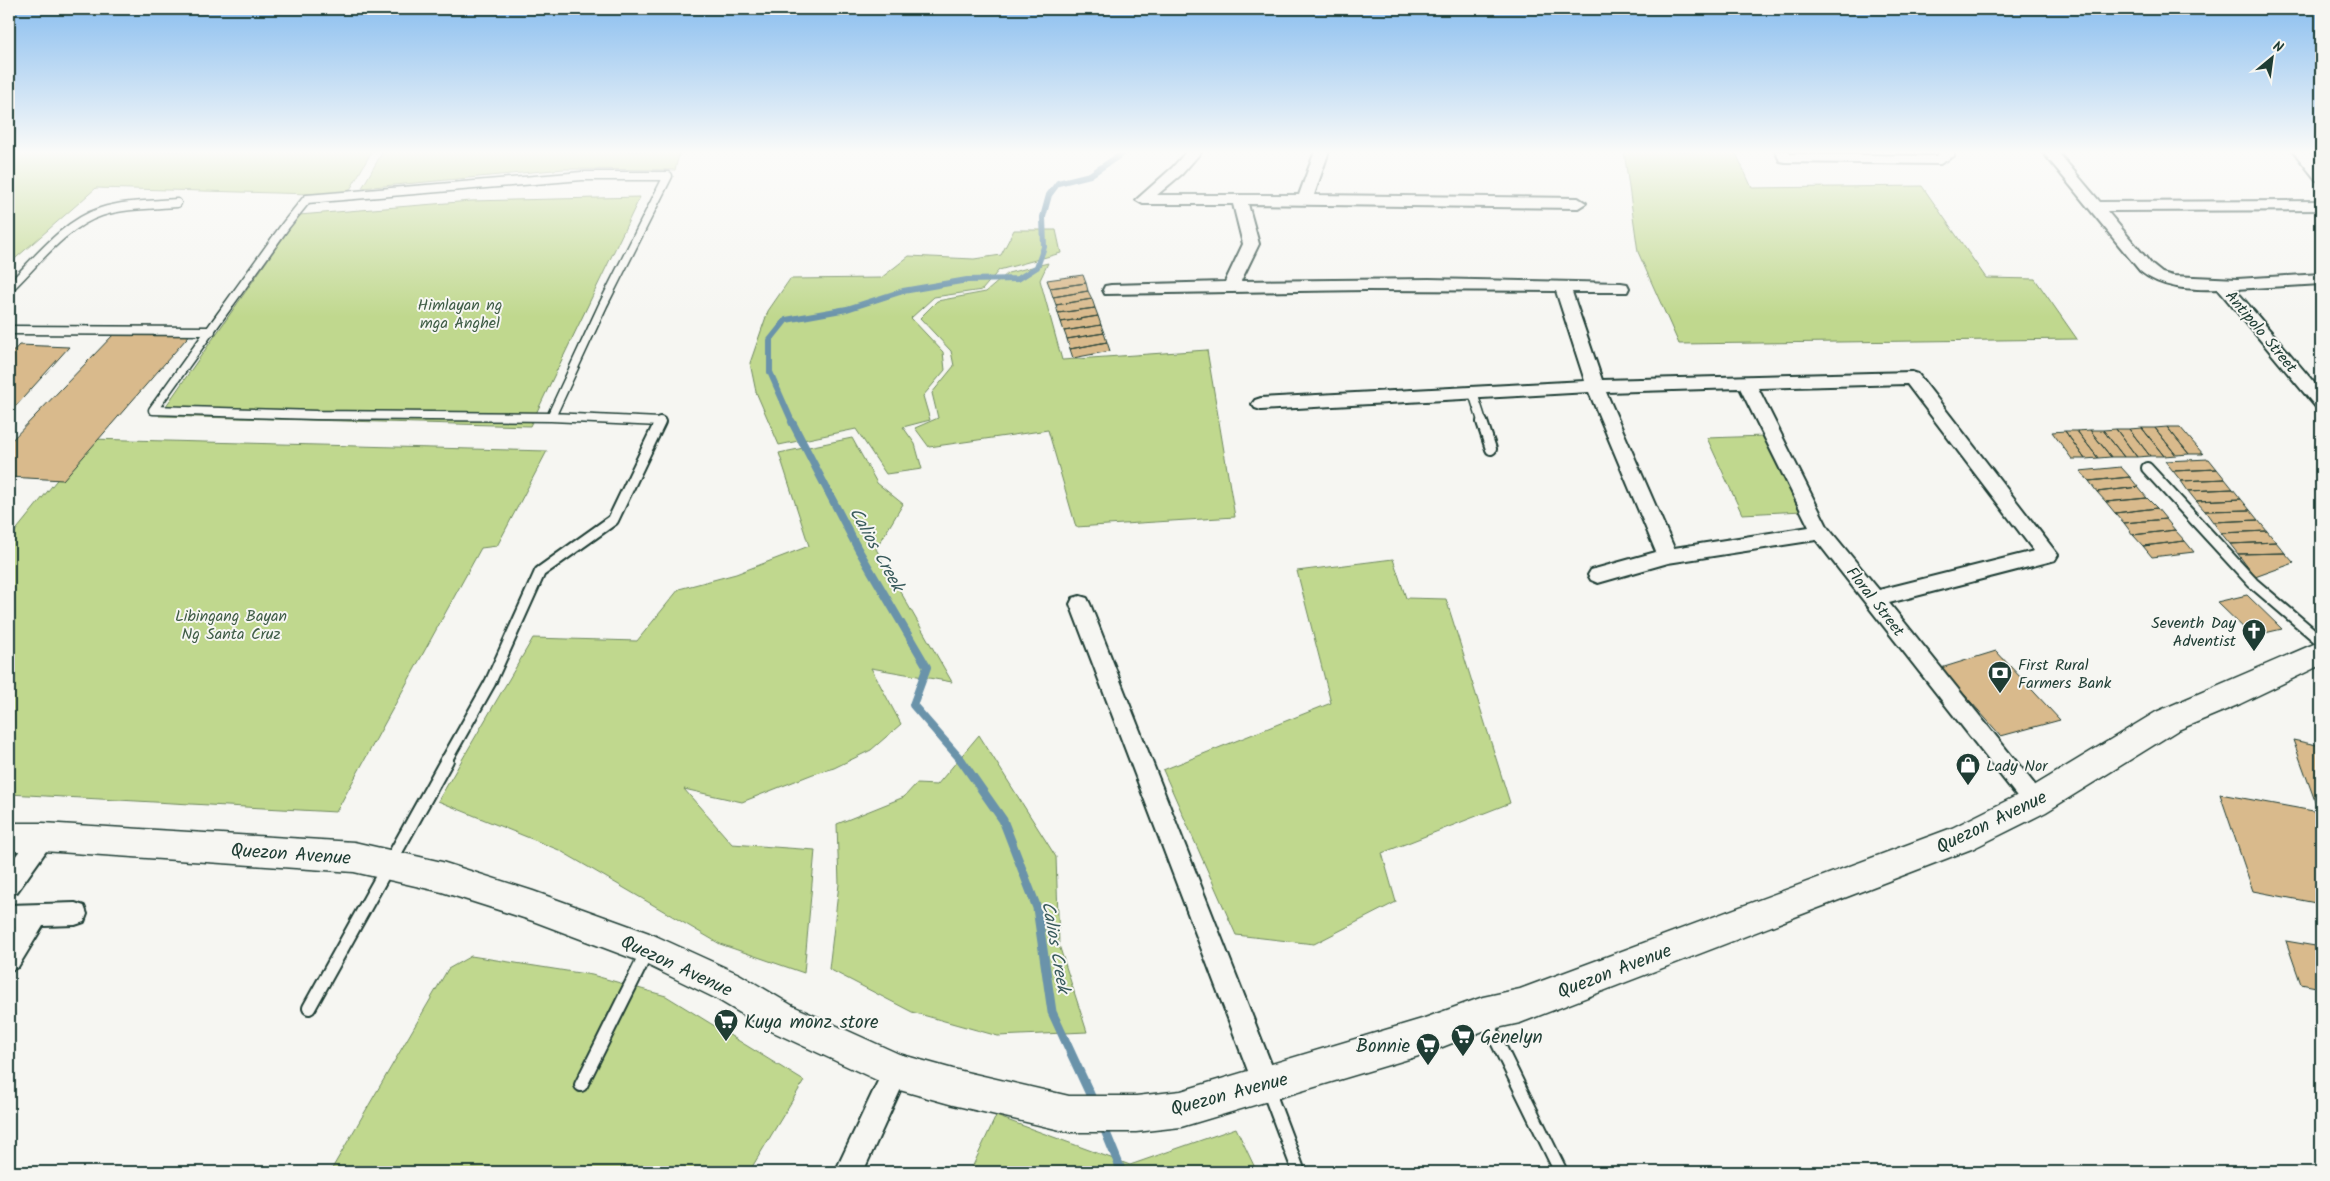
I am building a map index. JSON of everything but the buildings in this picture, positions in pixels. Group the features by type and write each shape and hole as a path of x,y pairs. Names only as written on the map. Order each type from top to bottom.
{"main road":[{"name":"Quezon Avenue","path":"9,837 354,857 391,864 442,877 533,906 649,949 726,986 781,1018 896,1071 953,1087 1069,1114 1136,1114 1181,1109 1422,1037 1483,1014 1520,1006 1963,838 2035,802 2167,721 2230,695 2321,652"}],"street":[{"path":"1231,286 1250,244 1241,206"},
{"path":"2096,207 2196,206"},
{"path":"2096,207 2146,268 2158,277 2175,282 2221,283 2321,279"},
{"name":"Antipolo Street","path":"2221,283 2321,402"},
{"path":"1110,290 1231,286 1562,286 1621,288"},
{"path":"1562,286 1595,386 1668,556"},
{"path":"1261,404 1595,386 1912,378 2048,555 1876,600"},
{"name":"Floral Street","path":"1746,382 1821,532 2035,802"},
{"path":"1598,575 1668,556 1821,532"},
{"path":"1080,604 1266,1084"},
{"path":"9,884 43,838"},
{"path":"9,916 75,914"},
{"path":"9,959 36,916"},
{"path":"848,1172 896,1071"}],"lane":[{"path":"9,288 78,224 93,215 111,210 147,206"},
{"path":"301,206 153,410 316,415 550,417 660,422 613,520 540,572 490,683 391,864 309,1008"},
{"path":"550,417 653,206"},
{"path":"9,330 86,332 211,331"},
{"path":"1473,393 1491,449"},
{"path":"2147,468 2253,583 2321,641"},
{"path":"581,1085 649,949"},
{"path":"1483,1014 1561,1172"},
{"path":"1266,1084 1299,1172"}],"green space":[{"path":"9,206 75,206 9,264"},
{"name":"Himlayan ng mga Anghel","path":"408,206 636,206 530,426 159,416 299,215"},
{"path":"1632,206 1936,206 1986,278 2035,279 2077,339 1679,344 1638,252"},
{"path":"1014,230 1056,230 1061,253 999,270 982,290 934,297 911,318 943,352 945,370 923,396 930,420 903,427 915,444 922,469 886,474 856,429 779,445 756,392 750,363 768,311 790,279 881,278 909,256 974,259 1001,255"},
{"path":"1048,263 1040,280 1062,360 1207,350 1235,517 1076,527 1048,430 929,447 915,428 938,418 932,393 954,366 951,351 920,318 937,301 986,292 1008,273"},
{"path":"1764,436 1803,511 1742,514 1707,438"},
{"path":"852,438 877,483 903,504 876,549 952,682 871,668 901,724 871,750 834,768 813,774 742,802 684,789 732,844 815,850 804,973 720,944 559,850 438,801 533,638 637,641 679,589 736,574 809,546 779,453"},
{"name":"Libingang Bayan Ng Santa Cruz","path":"90,439 547,451 497,546 481,548 336,812 9,794 9,539"},
{"path":"1393,559 1406,598 1446,599 1510,803 1382,853 1396,902 1314,944 1236,935 1163,770 1331,703 1297,571"},
{"path":"979,735 1056,857 1059,945 1087,1032 998,1036 912,1012 829,969 839,884 837,824 904,797 916,784 937,785"},
{"path":"471,956 592,975 666,996 804,1081 749,1172 330,1172 448,969"},
{"path":"996,1116 1130,1165 1236,1128 1257,1172 970,1172"}],"waterway":[{"name":"Calios Creek","path":"793,423 770,372 770,340 786,320 847,309 903,291 967,280 1018,279 1037,267 1044,247 1043,217 1046,206"},
{"name":"Calios Creek","path":"793,423 858,549 927,667 913,705 962,761"},
{"name":"Calios Creek","path":"961,760 1003,820 1037,908 1052,1012 1095,1105"},
{"name":"Calios Creek","path":"1102,1123 1122,1172"}],"place":[{"name":"Seventh Day Adventist","path":"2254,652"},
{"name":"First Rural Farmers Bank","path":"2000,694"},
{"name":"Lady Nor","path":"1968,786"},
{"name":"Kuya monz store","path":"726,1042"},
{"name":"Genelyn","path":"1463,1057"},
{"name":"Bonnie","path":"1428,1066"}]}
